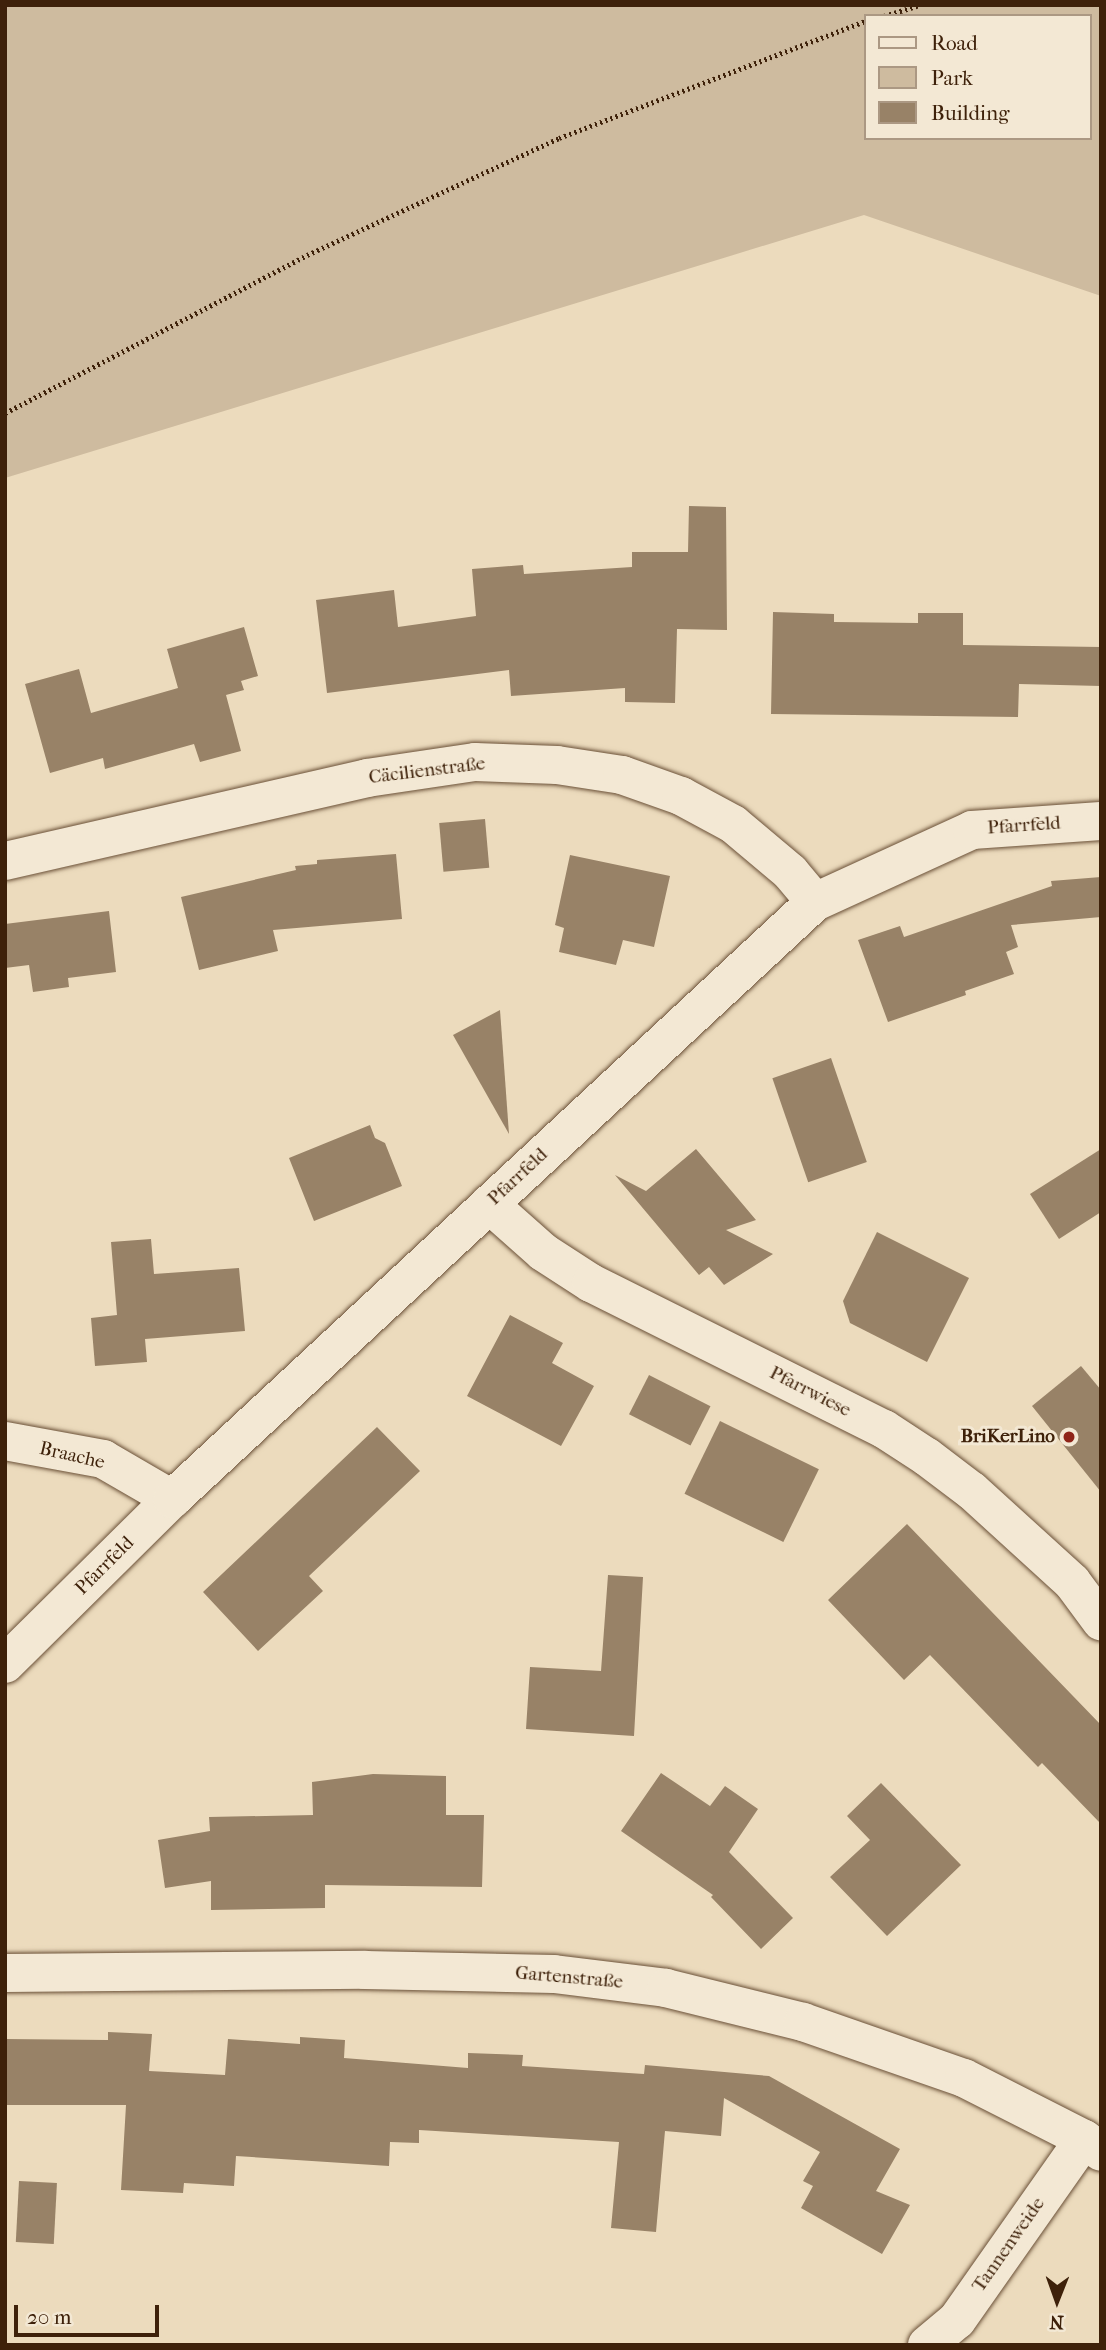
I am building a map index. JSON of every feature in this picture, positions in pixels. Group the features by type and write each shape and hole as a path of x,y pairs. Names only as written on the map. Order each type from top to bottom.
{"street":[{"name":"Cäcilienstraße","path":"5,861 367,778 475,762 543,765 622,775 681,796 733,824 790,872 815,902"},
{"name":"Pfarrfeld","path":"5,1664 172,1499 815,902 972,830 1101,821"},
{"name":"Pfarrwiese","path":"489,1204 543,1252 591,1283 884,1429 927,1457 972,1491 1072,1582 1101,1621"},
{"name":"Braache","path":"5,1441 103,1459 172,1499"},
{"name":"Gartenstraße","path":"5,1973 365,1970 527,1973 666,1988 803,2022 964,2078 1092,2146"},
{"name":"Tannenweide","path":"927,2345 957,2320 1092,2146"}],"path":[{"path":"890,14 919,5"},
{"path":"5,413 307,255 559,138 864,22"}],"green space":[{"path":"5,5 1101,5 1101,296 864,215 5,478"}],"building":[{"path":"689,506 726,507 727,630 677,629 675,703 625,702 625,688 511,696 509,670 327,693 316,600 394,590 398,627 476,616 472,569 523,565 524,574 632,567 632,552 688,552"},
{"path":"773,612 834,614 834,622 918,623 918,613 963,613 963,645 1101,647 1101,686 1019,684 1018,717 771,714"},
{"path":"244,627 258,676 241,681 244,690 226,695 241,751 200,762 194,744 105,769 103,758 50,773 25,684 79,669 91,713 178,688 167,649"},
{"path":"485,819 489,868 443,872 439,823"},
{"path":"396,854 402,919 273,930 278,951 199,970 181,897 296,870 295,866 317,864 317,860"},
{"path":"570,855 670,876 654,947 623,940 616,965 559,952 564,928 555,925"},
{"path":"1101,877 1101,917 1011,925 1018,947 1006,952 1014,974 965,991 966,995 888,1022 858,940 900,926 904,937 1052,886 1051,881"},
{"path":"109,911 116,972 68,978 69,987 33,992 29,965 5,968 5,924"},
{"path":"500,1010 509,1134 453,1035"},
{"path":"831,1058 867,1162 808,1182 772,1078"},
{"path":"370,1125 375,1138 385,1143 402,1186 314,1221 289,1158"},
{"path":"696,1149 756,1220 726,1230 773,1254 724,1285 709,1267 699,1275 615,1175 646,1191"},
{"path":"1101,1149 1101,1212 1059,1239 1030,1194"},
{"path":"877,1232 969,1278 927,1362 850,1323 843,1301"},
{"path":"151,1239 154,1274 239,1268 245,1331 145,1339 147,1362 95,1366 91,1318 117,1315 111,1242"},
{"path":"510,1315 563,1343 552,1363 594,1386 561,1446 467,1396"},
{"path":"1081,1366 1101,1390 1101,1492 1032,1406"},
{"path":"649,1375 710,1406 691,1446 629,1414"},
{"path":"720,1421 819,1469 783,1542 684,1494"},
{"path":"377,1427 420,1471 309,1576 323,1591 258,1651 203,1592"},
{"path":"907,1524 1101,1725 1101,1824 1042,1763 1038,1767 930,1655 904,1680 828,1600"},
{"path":"608,1575 643,1577 634,1736 526,1729 530,1667 601,1671"},
{"path":"661,1773 710,1806 725,1786 758,1809 729,1852 793,1918 761,1949 711,1897 713,1895 621,1831"},
{"path":"373,1774 446,1776 446,1815 484,1815 482,1887 325,1885 325,1908 211,1910 211,1881 165,1888 158,1840 210,1831 209,1817 313,1815 312,1782"},
{"path":"881,1783 961,1865 887,1936 830,1877 870,1840 847,1816"},
{"path":"108,2032 152,2034 149,2071 225,2075 228,2039 300,2044 300,2037 345,2040 344,2058 468,2068 468,2053 523,2055 522,2066 644,2074 645,2065 769,2076 900,2149 876,2191 910,2205 882,2254 801,2208 813,2186 803,2181 820,2152 724,2098 721,2136 665,2131 656,2232 611,2228 619,2142 419,2130 419,2143 390,2142 389,2166 236,2156 234,2186 184,2183 183,2193 121,2190 126,2105 5,2105 5,2039 108,2040"},
{"path":"19,2181 57,2183 54,2244 16,2242"}],"place":[{"name":"BriKerLino","path":"1069,1437"}]}
